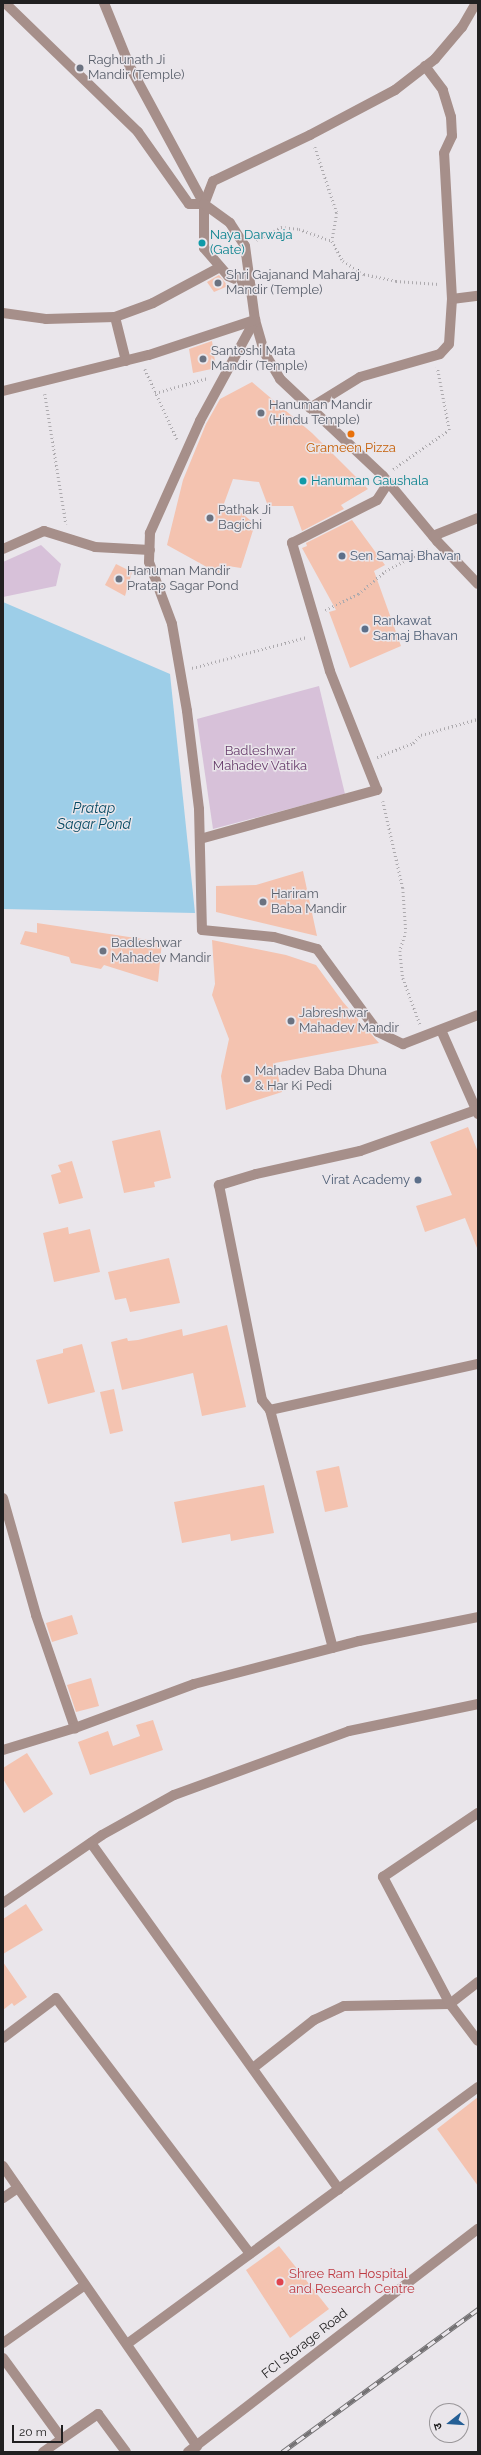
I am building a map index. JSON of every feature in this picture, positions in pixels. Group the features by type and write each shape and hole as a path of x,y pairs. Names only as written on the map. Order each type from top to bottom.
{"street":[{"path":"5,3 138,132 189,204 204,204"},
{"path":"104,3 130,67 204,204 230,223 245,246 255,320 264,352 280,379 402,495 435,538 478,584"},
{"path":"250,285 228,276 204,248 204,204 213,181 310,135 395,90 435,59 462,27 476,3"},
{"path":"310,408 360,377 436,355 449,344 452,299 444,153 452,136 451,117 443,90 425,66"},
{"path":"3,313 46,319 115,317 153,303 220,267"},
{"path":"452,299 478,296"},
{"path":"115,317 126,361"},
{"path":"3,391 126,361 255,320"},
{"path":"255,320 229,371 200,421 150,533 149,562 172,624 199,809 202,930 274,937 317,949 378,1032 403,1044 478,1015"},
{"path":"200,840 377,790 330,671 292,544 377,500 386,480"},
{"path":"435,538 478,518"},
{"path":"3,549 44,531 95,547 150,550"},
{"path":"333,1648 270,1410 262,1400 219,1186 256,1174 360,1151 477,1112 441,1030"},
{"path":"270,1410 478,1364"},
{"path":"3,1498 36,1615 75,1728"},
{"path":"3,1750 75,1728 194,1684 333,1648 478,1617"},
{"path":"3,1903 91,1842 174,1795 244,1767 349,1731 478,1704"},
{"path":"478,1813 383,1877 450,2004 478,2041"},
{"path":"91,1842 339,2189"},
{"path":"253,2068 314,2020 344,2006 450,2004 478,1982"},
{"path":"3,2038 56,1998 250,2254"},
{"path":"127,2344 478,2087"},
{"path":"3,2166 197,2446"},
{"path":"3,2198 18,2188"},
{"name":"FCI Storage Road","path":"188,2452 478,2229"},
{"path":"3,2343 85,2285"},
{"path":"3,2358 62,2439"},
{"path":"43,2452 98,2414 126,2452"}],"path":[{"path":"310,135 337,213 332,241 343,261 364,274 396,281 451,284"},
{"path":"245,246 281,227 299,229 332,241"},
{"path":"386,480 448,430 436,355"},
{"path":"140,357 155,393 186,455"},
{"path":"155,393 229,371"},
{"path":"43,382 63,498 67,538"},
{"path":"313,614 358,594 385,571 433,547 435,538"},
{"path":"180,671 319,634"},
{"path":"367,762 414,743 421,735 478,719"},
{"path":"377,790 384,802 403,888 406,932 400,951 403,978 424,1036"}],"green space":[{"path":"41,545 61,564 56,586 3,597 3,562"},
{"name":"Badleshwar Mahadev Vatika","path":"319,686 345,794 213,829 197,719"}],"water":[{"name":"Pratap Sagar Pond","path":"3,602 170,674 195,913 3,909"}],"building":[{"name":"Shri Gajanand Maharaj Mandir (Temple)","path":"219,275 228,286 214,292 207,282"},
{"name":"Santoshi Mata Mandir (Temple)","path":"212,341 216,368 193,373 189,349"},
{"path":"252,382 312,433 368,489 341,505 344,509 302,531 293,506 268,506 259,482 233,479 222,509 240,512 255,524 241,568 228,566 223,576 167,545 183,480 206,424 220,399"},
{"path":"352,520 385,565 374,571 401,646 350,668 329,612 336,610 302,548 307,546 306,543"},
{"name":"Hanuman Mandir Pratap Sagar Pond","path":"116,564 132,572 125,596 105,585"},
{"name":"Hariram Baba Mandir","path":"303,871 317,936 216,912 216,886 256,885"},
{"name":"Badleshwar Mahadev Mandir","path":"37,923 162,942 158,982 104,965 101,969 71,963 69,957 20,944 25,931 37,933"},
{"name":"Jabreshwar Mahadev Mandir","path":"212,940 286,955 316,965 343,1002 379,1043 275,1063 282,1092 226,1110 221,1076 229,1039 212,995 215,984"},
{"path":"468,1127 478,1152 477,1248 465,1218 425,1232 416,1206 452,1195 430,1142"},
{"path":"160,1130 171,1178 154,1182 155,1187 124,1193 112,1141"},
{"path":"72,1161 83,1198 59,1204 51,1175 61,1172 58,1165"},
{"path":"68,1227 69,1234 90,1229 100,1272 54,1282 43,1233"},
{"path":"169,1258 180,1303 130,1312 126,1298 115,1300 108,1272"},
{"path":"227,1325 246,1407 202,1416 193,1373 122,1390 111,1342 127,1338 128,1341 138,1340 182,1329 183,1336"},
{"path":"82,1344 95,1392 48,1404 36,1360 63,1353 63,1349"},
{"path":"114,1389 123,1431 110,1434 100,1392"},
{"path":"339,1466 348,1507 325,1512 316,1471"},
{"path":"264,1485 274,1533 231,1541 230,1534 182,1543 174,1502"},
{"path":"72,1615 78,1634 52,1642 46,1623"},
{"path":"91,1678 99,1706 76,1712 67,1685"},
{"path":"153,1720 163,1750 90,1775 78,1742 108,1731 113,1746 140,1736 136,1725"},
{"path":"27,1753 53,1794 24,1813 3,1779 3,1768"},
{"path":"26,1904 43,1930 3,1954 3,1919"},
{"path":"3,1962 27,1997 14,2006 12,2003 3,2010"},
{"path":"478,2097 478,2186 437,2129"},
{"name":"Shree Ram Hospital and Research Centre","path":"279,2246 329,2309 290,2338 246,2270"}],"railway":[{"path":"282,2452 478,2309"}],"place":[{"name":"Raghunath Ji Mandir (Temple)","path":"80,68"},
{"name":"Naya Darwaja (Gate)","path":"202,243"},
{"name":"Shri Gajanand Maharaj Mandir (Temple)","path":"218,283"},
{"name":"Santoshi Mata Mandir (Temple)","path":"203,359"},
{"name":"Hanuman Mandir (Hindu Temple)","path":"261,413"},
{"name":"Grameen Pizza","path":"351,434"},
{"name":"Hanuman Gaushala","path":"303,481"},
{"name":"Pathak Ji Bagichi","path":"210,518"},
{"name":"Sen Samaj Bhavan","path":"342,556"},
{"name":"Hanuman Mandir Pratap Sagar Pond","path":"119,579"},
{"name":"Rankawat Samaj Bhavan","path":"365,629"},
{"name":"Hariram Baba Mandir","path":"263,902"},
{"name":"Badleshwar Mahadev Mandir","path":"103,951"},
{"name":"Jabreshwar Mahadev Mandir","path":"291,1021"},
{"name":"Mahadev Baba Dhuna & Har Ki Pedi","path":"247,1079"},
{"name":"Virat Academy","path":"418,1180"},
{"name":"Shree Ram Hospital and Research Centre","path":"280,2282"}]}
